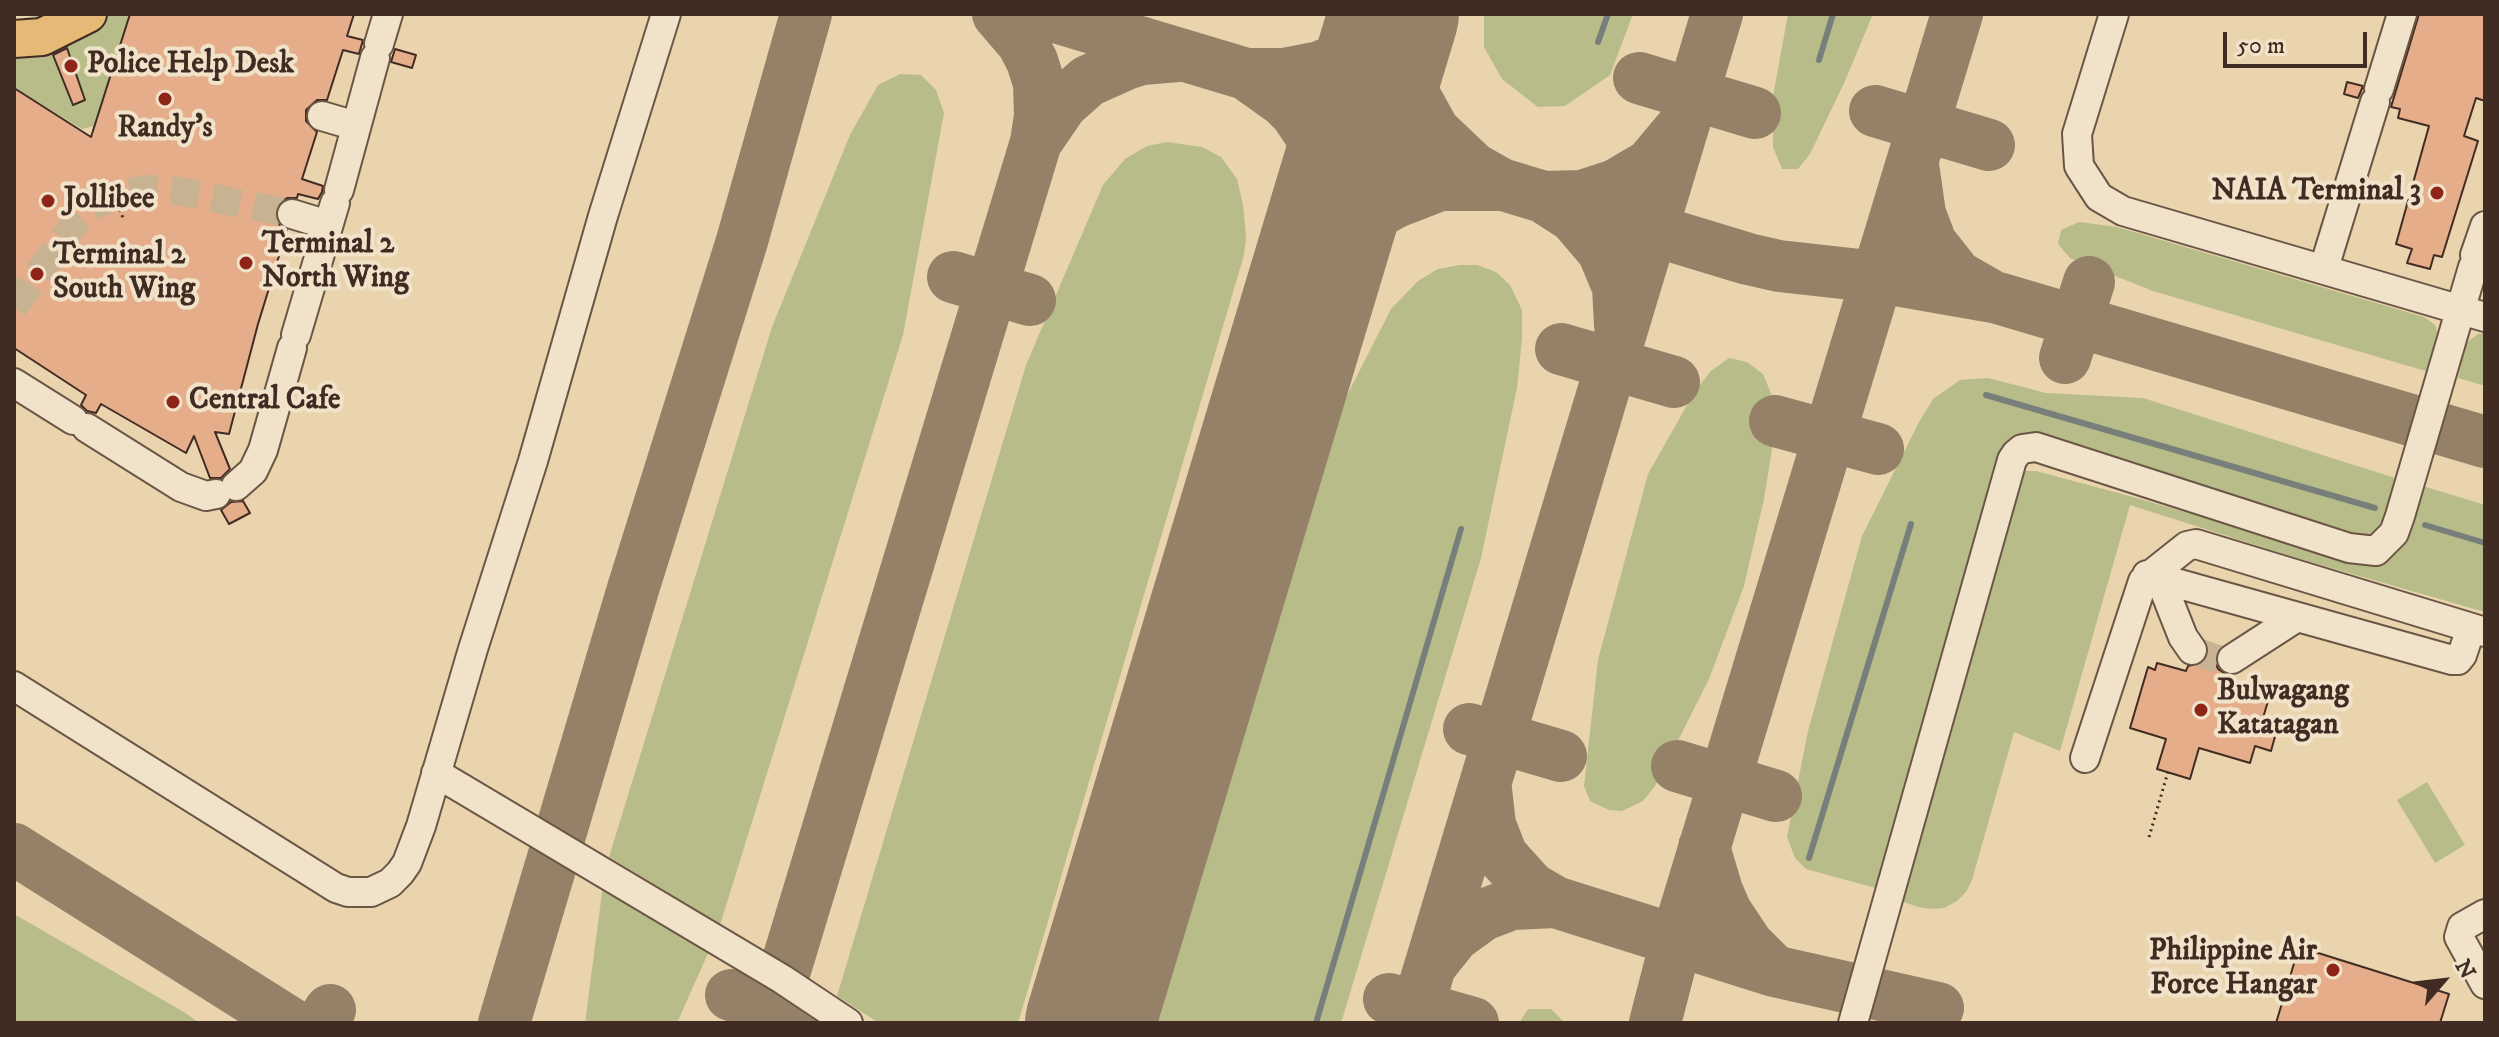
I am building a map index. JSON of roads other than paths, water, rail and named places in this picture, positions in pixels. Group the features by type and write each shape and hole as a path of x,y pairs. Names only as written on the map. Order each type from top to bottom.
{"main road":[{"path":"14,18 38,14"},
{"path":"14,39 42,37 88,14"}],"lane":[{"path":"14,383 181,487 206,496 226,490 253,471 263,450 388,14"},
{"path":"14,686 321,880 348,892 371,892 390,883 400,873 421,826 666,14"},
{"path":"2114,14 2077,134 2079,166 2099,197 2123,211 2473,313"},
{"path":"2324,268 2402,14"},
{"path":"322,116 356,126"},
{"path":"292,214 334,206"},
{"path":"1853,1023 2016,454 2022,449 2036,447 2349,548 2376,551 2386,543 2397,525 2473,313 2474,261 2485,226"},
{"path":"2085,758 2157,572 2187,546 2196,544 2478,630 2458,660 2297,617 2157,572"},
{"path":"2157,572 2183,637 2192,650"},
{"path":"2355,633 2367,596"},
{"path":"2232,659 2297,617"},
{"path":"436,773 782,979 848,1023"},
{"path":"2485,914 2462,927 2459,937 2485,984"}],"waterway":[{"path":"1598,42 1608,14"},
{"path":"1819,60 1833,14"},
{"path":"1986,395 2375,508"},
{"path":"1809,858 1911,524"},
{"path":"2425,525 2485,543"},
{"path":"1316,1023 1461,529"}],"tunnel":[{"path":"14,307 77,220 92,207 119,194 146,189 179,191 292,214"},
{"path":"2192,650 2223,661 2232,659"}],"place":[{"name":"Police Help Desk","path":"71,66"},
{"name":"Randy's","path":"165,99"},
{"name":"NAIA Terminal 3","path":"2437,193"},
{"name":"Jollibee","path":"48,201"},
{"name":"Terminal 2 North Wing","path":"246,263"},
{"name":"Terminal 2 South Wing","path":"37,274"},
{"name":"Central Cafe","path":"173,402"},
{"name":"Bulwagang Katatagan","path":"2201,710"},
{"name":"Philippine Air Force Hangar","path":"2333,970"}]}
